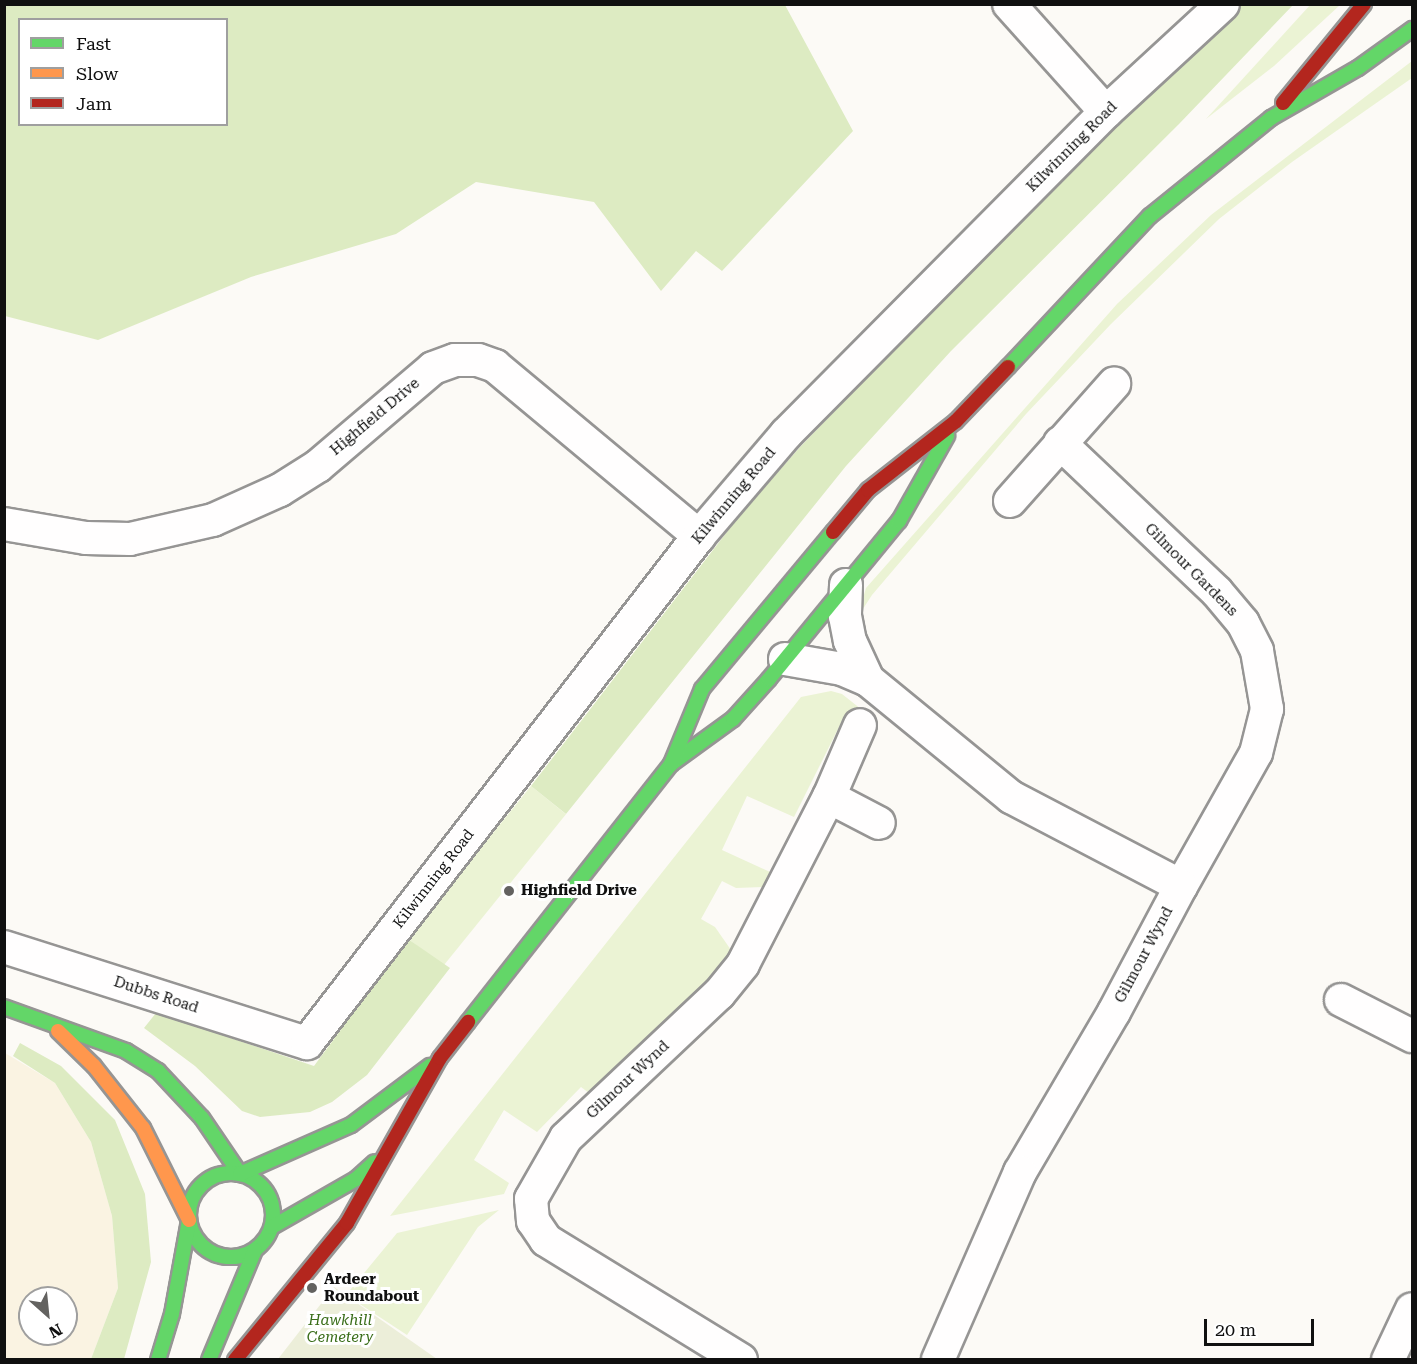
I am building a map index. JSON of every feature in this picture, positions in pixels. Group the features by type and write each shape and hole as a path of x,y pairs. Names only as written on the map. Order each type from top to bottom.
{"main road":[{"path":"1271,118 1364,4"},
{"path":"235,1359 259,1335 347,1223 440,1058 671,764 710,680 868,490 956,421 1150,216 1271,118 1358,68 1413,29"},
{"path":"671,764 733,719 785,659 899,520 956,421"},
{"path":"4,1006 126,1051 158,1071 202,1118 240,1174 258,1184 271,1200 272,1227"},
{"path":"49,1023 94,1066 143,1128 202,1246 213,1254 227,1257 255,1250"},
{"path":"158,1359 172,1314 195,1195 203,1184 226,1174 240,1174 351,1125 440,1058"},
{"path":"209,1359 255,1250 272,1227 356,1179 385,1152"}],"street":[{"path":"1009,4 1106,112"},
{"name":"Kilwinning Road","path":"307,1043 699,536 786,434 1106,112 1223,4"},
{"name":"Highfield Drive","path":"4,524 86,538 130,539 213,520 280,490 318,465 433,368 454,360 478,360 495,366 699,536"},
{"path":"1010,501 1114,384"},
{"name":"Gilmour Gardens","path":"1060,443 1217,592 1244,622 1257,651 1267,709 1256,753 1181,886"},
{"path":"846,585 845,616 850,641 868,680"},
{"path":"785,659 842,669 868,680 1011,797 1181,886"},
{"name":"Gilmour Wynd","path":"741,1359 546,1240 533,1221 531,1199 566,1138 720,994 743,964 829,797 860,725"},
{"path":"829,797 879,823"},
{"name":"Gilmour Wynd","path":"938,1359 1020,1172 1114,1012 1181,886"},
{"name":"Dubbs Road","path":"4,947 307,1043"},
{"path":"1341,1000 1413,1036"},
{"path":"1388,1359 1413,1309"}],"shaded area":[{"path":"5,1053 55,1083 91,1142 112,1216 118,1288 91,1359 5,1360"}],"green space":[{"path":"1311,4 1340,5 1274,66 1206,119"},
{"path":"4,5 785,5 853,131 722,271 696,251 661,291 594,202 476,182 396,234 251,277 98,340 5,316"},
{"path":"1242,5 1293,5 1179,124 951,351 846,466 566,814 531,786 740,515 801,446 1036,203"},
{"path":"1412,61 1412,78 1292,162 1219,219 1111,324 1026,414 872,595 857,618 866,588 1117,304 1211,215"},
{"path":"831,691 842,694 876,721 874,726 845,715 794,817 747,796 722,850 770,872 763,887 736,888 722,881 701,919 715,927 731,950 714,977 589,1093 581,1087 537,1132 504,1110 474,1160 509,1183 504,1194 390,1216 801,697"},
{"path":"531,786 566,814 443,967 408,938"},
{"path":"408,939 450,968 367,1075 332,1102 310,1112 260,1117 242,1111 195,1066 144,1028 156,1013 314,1066"},
{"path":"20,1043 61,1066 115,1120 145,1194 151,1262 124,1359 91,1359 118,1288 112,1216 91,1142 55,1083 13,1056"},
{"path":"499,1210 478,1227 407,1335 346,1295 397,1233"},
{"name":"Hawkhill Cemetery","path":"334,1287 437,1359 278,1359"}],"traffic: fast":[{"path":"1008,367 1150,216 1271,118 1358,68 1412,29"},
{"path":"671,764 733,719 769,679 899,521 947,436"},
{"path":"468,1022 671,764 702,689 833,532"},
{"path":"4,1007 126,1051 158,1071 202,1118 240,1174"},
{"path":"240,1174 351,1125 430,1066"},
{"path":"272,1227 356,1179 375,1162"},
{"path":"231,1173 247,1176 261,1185 270,1199 273,1215 270,1231 261,1245 247,1254 231,1257 215,1254 201,1245 192,1231 189,1215 192,1199 201,1185 215,1176 231,1173"},
{"path":"158,1360 172,1314 189,1220"},
{"path":"209,1360 255,1250"}],"traffic: slow":[{"path":"58,1031 94,1066 143,1128 189,1220"}],"traffic: jam":[{"path":"1283,103 1364,4"},
{"path":"833,532 868,490 956,421 1008,367"},
{"path":"235,1360 347,1223 440,1058 468,1022"}],"place":[{"name":"Highfield Drive","path":"509,891"},
{"name":"Ardeer Roundabout","path":"312,1288"}]}
